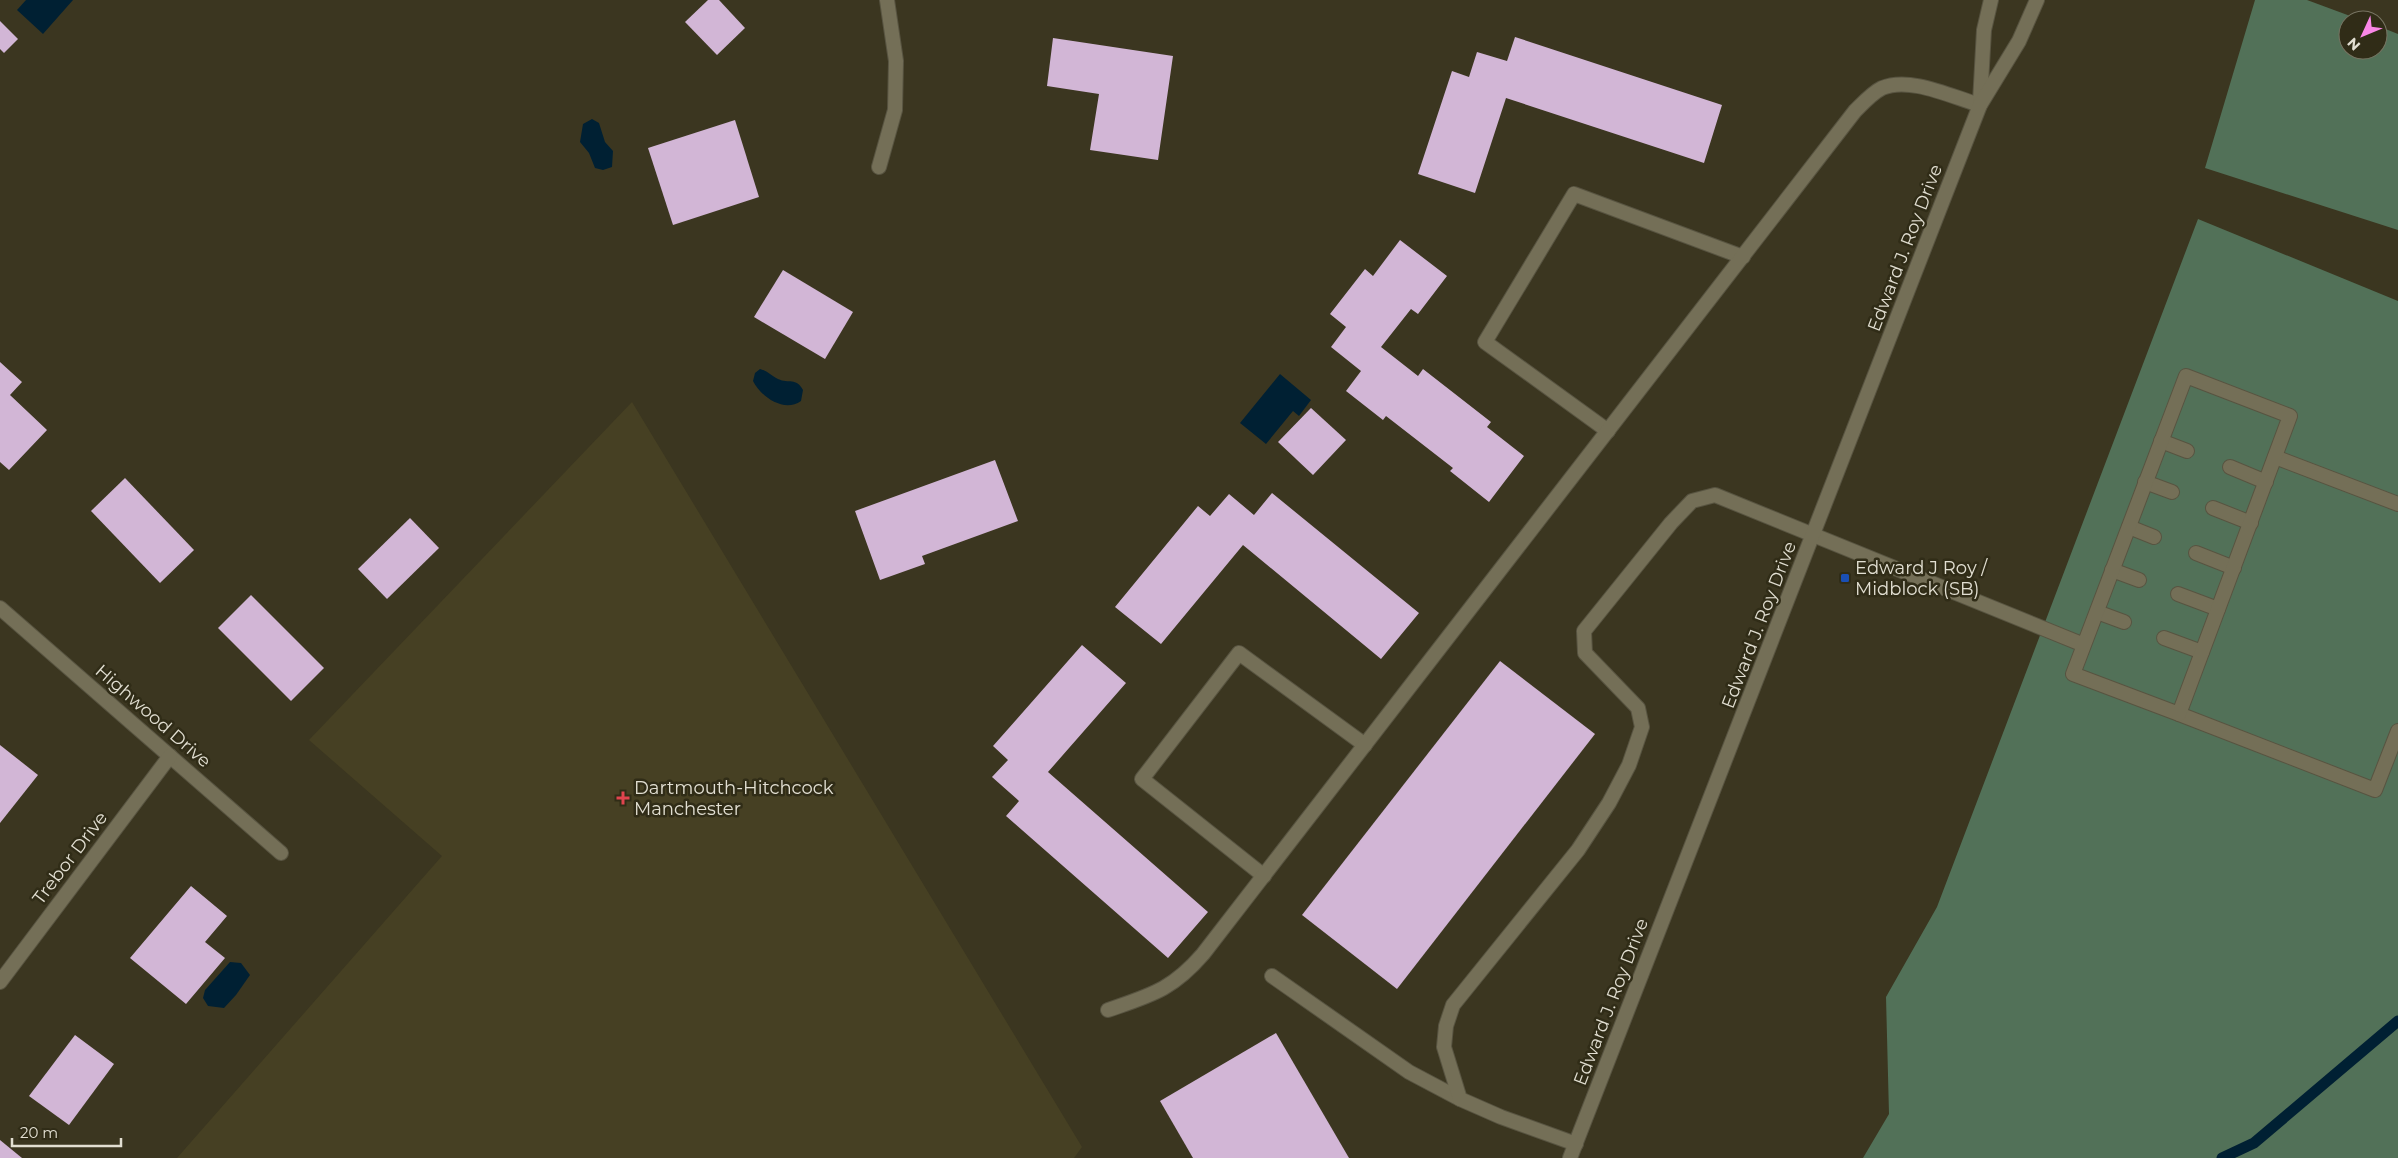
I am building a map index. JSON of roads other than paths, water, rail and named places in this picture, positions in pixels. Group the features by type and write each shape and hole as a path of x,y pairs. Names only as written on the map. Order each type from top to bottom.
{"street":[{"path":"879,167 895,110 896,61 887,0"},
{"name":"Edward J. Roy Drive","path":"1980,105 1984,30 1991,0"},
{"name":"Edward J. Roy Drive","path":"1570,1158 1980,105 2019,41 2037,0"},
{"path":"1108,1010 1143,998 1175,982 1203,954 1855,111 1881,88 1896,84 1912,85 1980,105"},
{"path":"1608,431 1485,342 1574,194 1742,257"},
{"path":"2178,714 2290,416 2186,376 2073,674 2375,790 2398,731"},
{"path":"2161,441 2187,451"},
{"path":"2276,457 2398,504"},
{"path":"2230,467 2266,482"},
{"path":"2145,482 2172,492"},
{"path":"1460,1099 1444,1047 1446,1026 1453,1005 1578,850 1609,804 1629,765 1642,727 1638,708 1584,652 1584,631 1671,522 1692,501 1715,495 2084,645"},
{"path":"2213,508 2251,523"},
{"path":"2129,527 2154,537"},
{"path":"2196,553 2234,568"},
{"path":"2112,570 2138,580"},
{"path":"2178,594 2218,609"},
{"name":"Highwood Drive","path":"0,608 281,854"},
{"path":"2097,612 2124,622"},
{"path":"2164,638 2202,652"},
{"path":"1264,876 1142,779 1239,653 1365,745"},
{"name":"Trebor Drive","path":"0,982 170,756"},
{"path":"1272,976 1409,1072 1460,1099 1501,1117 1576,1144"}],"water":[{"path":"26,0 73,0 43,34 17,10"},
{"path":"592,119 599,123 605,142 613,151 612,167 603,170 595,168 589,153 580,142 583,124"},
{"path":"760,369 778,379 798,384 803,390 801,401 787,405 767,398 753,381 755,373"},
{"path":"1280,374 1311,400 1299,416 1293,411 1266,444 1240,423"},
{"path":"230,962 241,963 250,975 224,1008 208,1006 203,998 205,990"}],"waterway":[{"path":"2222,1158 2254,1143 2398,1021"}],"place":[{"name":"Edward J Roy / Midblock (SB)","path":"1845,578"},
{"name":"Dartmouth-Hitchcock Manchester","path":"623,798"}]}
